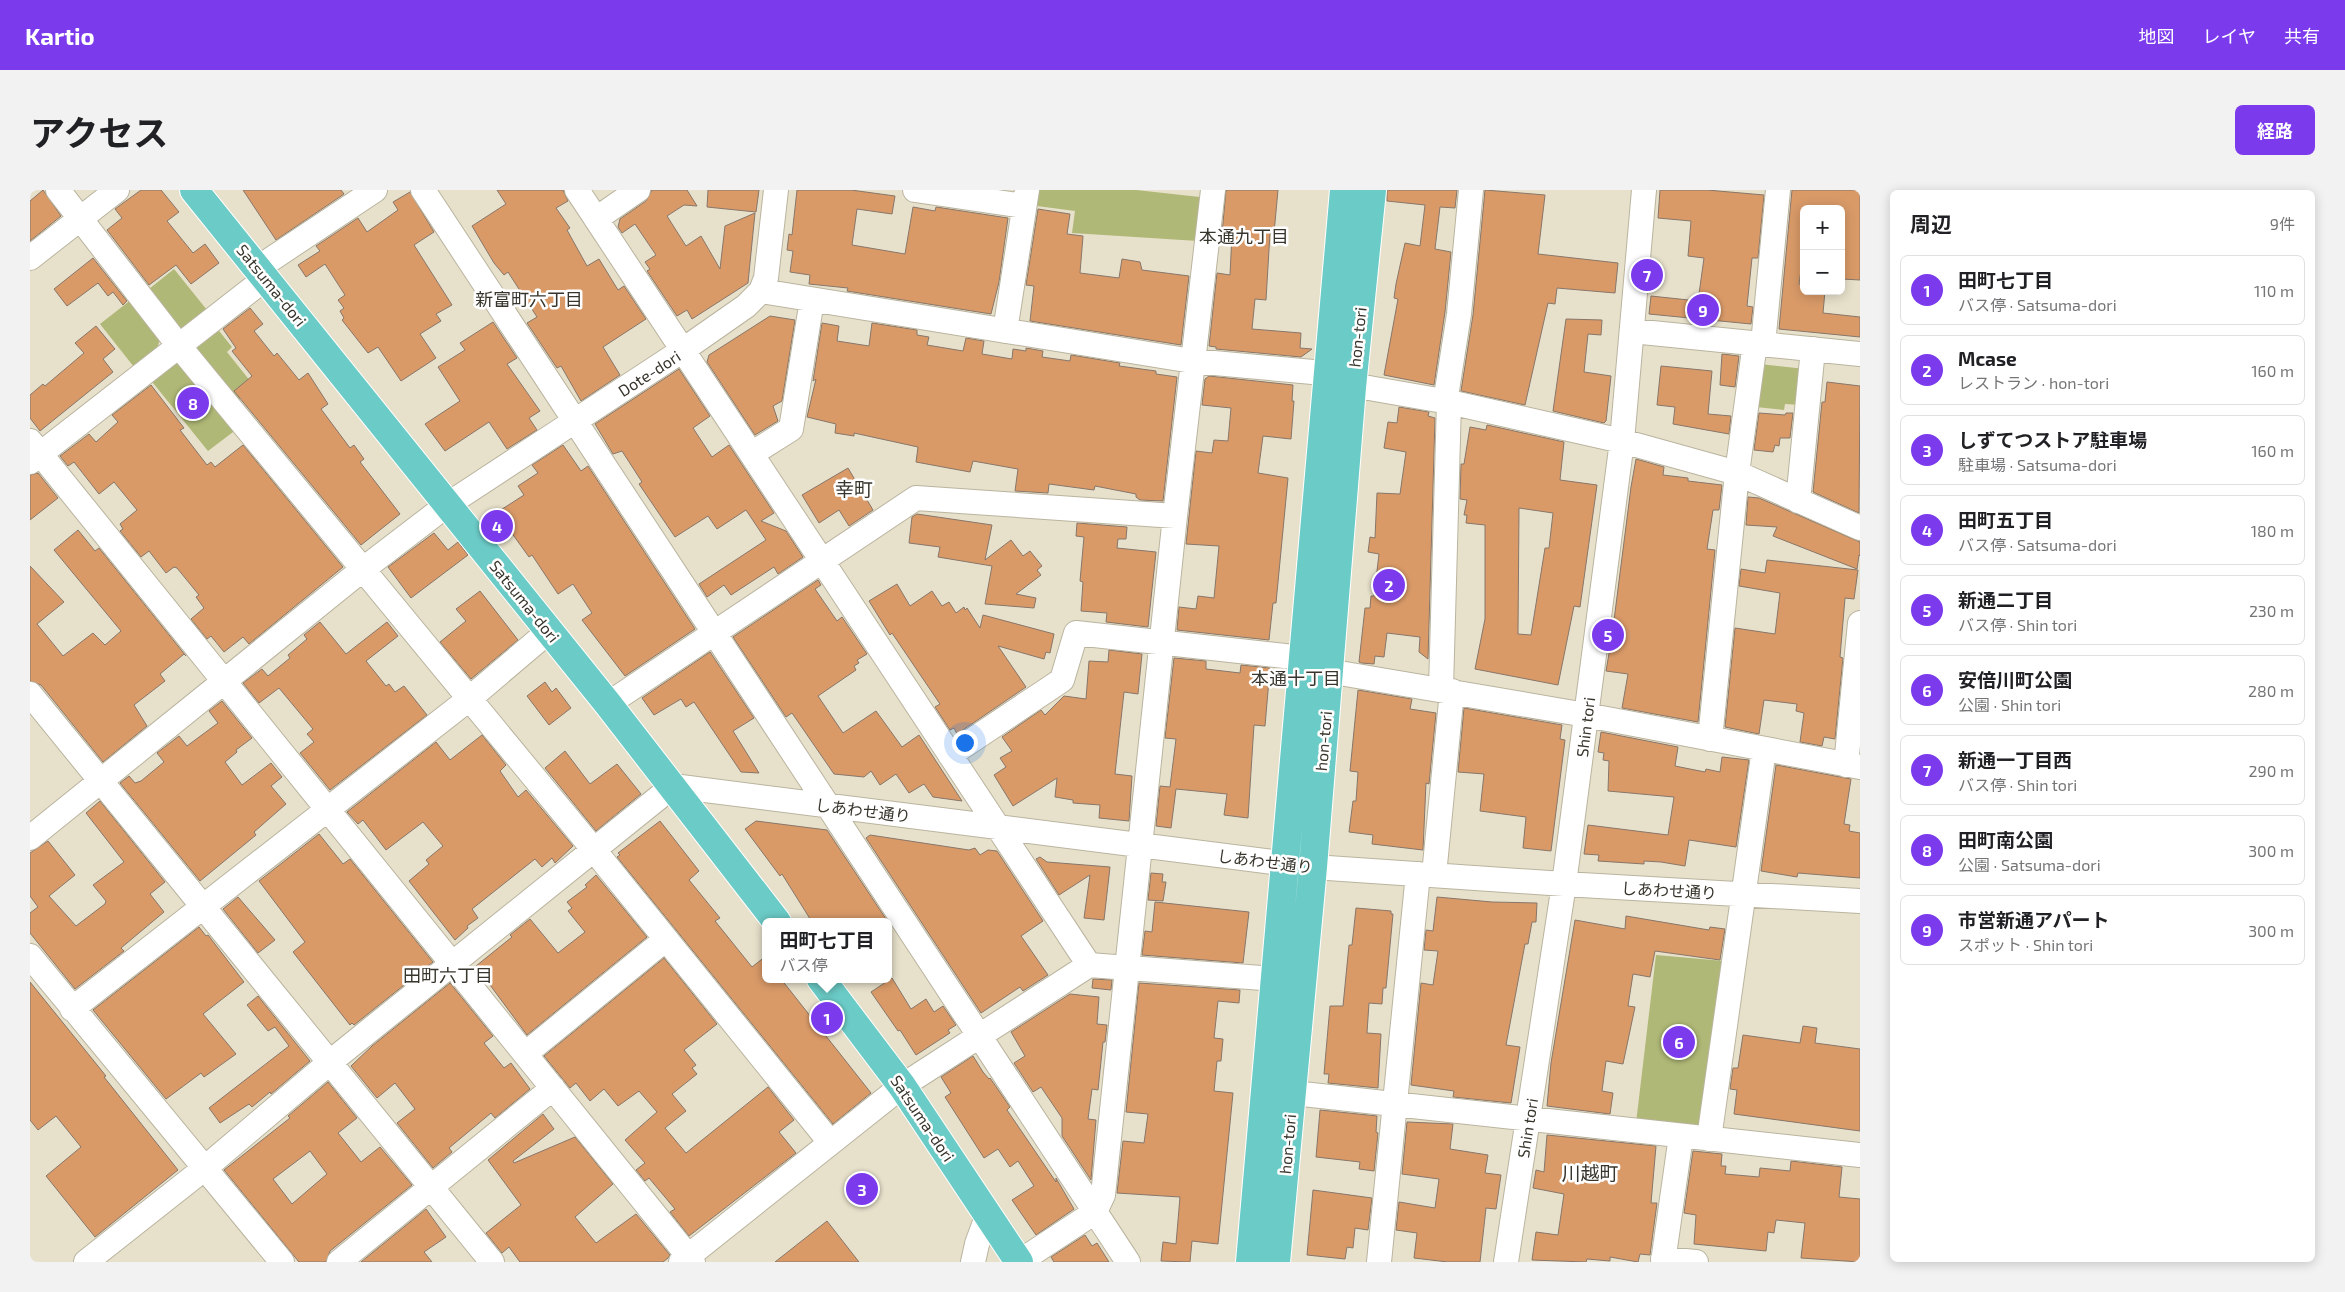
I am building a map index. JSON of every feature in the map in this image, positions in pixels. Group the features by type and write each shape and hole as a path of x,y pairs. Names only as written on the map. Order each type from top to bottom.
{"main road":[{"name":"Satsuma-dori","path":"194,190 608,704 774,918"},
{"name":"hon-tori","path":"1250,1262 1312,867 1329,671 1344,190"},
{"name":"hon-tori","path":"1276,1262 1278,1092 1276,979 1302,662 1339,380 1372,190"},
{"name":"Satsuma-dori","path":"824,983 902,1086 1019,1262"}],"street":[{"path":"58,190 179,346 594,850 830,1142"},
{"path":"30,258 117,190"},
{"path":"375,190 262,273 179,346 33,452 224,682 526,1054 687,1260 830,1142 902,1086 1089,965 1276,979"},
{"path":"423,190 1128,1262"},
{"path":"577,190 752,452 1089,965"},
{"path":"596,219 638,190"},
{"path":"776,190 766,278 761,291 1192,362 1339,380 1369,388 1447,403 1622,442 1737,473 1860,528"},
{"path":"914,190 1026,198 1005,331"},
{"path":"1019,1262 1095,1212 1103,1195 1161,642 1213,190"},
{"path":"1379,1262 1395,1106 1426,874 1447,690 1447,403 1471,190"},
{"name":"Shin tori","path":"1506,1262 1564,884 1622,442 1644,190"},
{"path":"1710,739 1737,473 1759,344 1778,190"},
{"name":"Dote-dori","path":"30,838 362,570 447,505 683,350 746,306 761,291"},
{"path":"752,452 791,429 812,300"},
{"path":"1632,330 1860,354"},
{"path":"1798,500 1813,349"},
{"path":"608,704 916,498 1175,516"},
{"path":"950,755 1062,680 1076,633 1161,642 1302,662 1329,671 1586,715 1853,766 1860,623"},
{"path":"72,1009 468,698 549,631"},
{"path":"30,694 492,1262"},
{"path":"1709,1139 1764,749"},
{"path":"86,1262 205,1168 329,1063 673,786"},
{"name":"しあわせ通り","path":"673,786 1312,867 1860,901"},
{"path":"526,1054 666,939"},
{"path":"30,956 282,1262"},
{"path":"339,1262 553,1088"},
{"path":"1278,1092 1528,1121 1860,1155"},
{"path":"1681,1136 1663,1260 1696,1262"},
{"path":"973,1262 977,1244 988,1214"}],"green space":[{"path":"1039,190 1136,190 1200,197 1198,241 1072,233 1075,211 1037,206"},
{"path":"174,269 207,310 183,329 172,328 144,293"},
{"path":"132,299 161,335 157,349 134,367 100,324"},
{"path":"215,326 232,347 227,352 255,387 234,404 193,344"},
{"path":"173,359 183,362 237,429 208,451 149,378"},
{"path":"1760,364 1805,369 1801,405 1785,404 1784,410 1756,407"},
{"path":"1656,955 1724,961 1700,1131 1636,1123"}],"building":[{"path":"43,190 61,216 30,241 30,201"},
{"path":"141,190 161,190 179,212 167,221 193,253 205,244 219,263 191,284 176,265 149,285 107,230 122,218 115,209"},
{"path":"243,190 341,190 344,194 276,240"},
{"path":"497,190 563,190 568,201 556,208 570,228 567,230 587,266 599,259 618,290 624,286 646,319 603,347 620,375 581,401 561,366 557,368 527,323 537,317 508,272 504,275 494,263 472,226 506,204"},
{"path":"652,190 687,190 697,206 684,205 667,216 686,246 701,236 720,269 725,226 755,213 748,283 692,319 687,310 677,316 647,271 650,269 645,262 656,255 635,224 622,233 618,227 620,219 646,201"},
{"path":"708,190 759,190 756,212 707,207"},
{"path":"797,190 851,190 895,196 892,214 857,209 852,245 905,254 913,207 935,211 936,207 1008,218 999,282 991,314 847,291 848,288 809,284 810,275 790,272 793,251 787,250 789,234 792,235"},
{"path":"1226,190 1278,190 1274,233 1270,233 1266,300 1255,299 1252,329 1301,333 1300,348 1312,349 1301,357 1216,349 1216,347 1209,346 1217,273 1230,275 1232,234 1222,234"},
{"path":"1387,190 1457,190 1455,208 1440,207 1435,249 1451,252 1445,312 1434,385 1384,375 1398,299 1394,298 1396,284 1405,243 1420,246 1425,205 1387,201"},
{"path":"1485,190 1545,195 1538,254 1618,263 1615,293 1557,288 1555,304 1548,303 1525,405 1461,391 1473,315"},
{"path":"1660,190 1707,190 1764,195 1758,258 1752,258 1747,306 1753,307 1751,324 1649,314 1651,296 1698,301 1704,258 1688,256 1691,221 1658,218"},
{"path":"1792,190 1860,190 1860,280 1845,279 1845,205 1800,205 1799,284 1800,295 1825,295 1823,313 1860,317 1860,337 1779,329"},
{"path":"410,192 434,232 414,245 452,305 436,314 441,321 420,334 436,358 401,381 378,347 368,353 342,320 344,318 340,311 344,308 338,300 345,295 325,264 306,277 298,265 320,251 316,246 358,218 367,232 398,210 393,202"},
{"path":"1038,209 1070,214 1067,234 1083,236 1080,273 1119,278 1122,259 1140,262 1142,270 1189,276 1181,345 1030,321 1034,286 1026,285"},
{"path":"93,258 127,301 123,305 113,292 108,296 98,283 67,306 54,289"},
{"path":"250,308 263,324 254,331 274,356 277,353 299,380 308,373 328,404 321,409 350,448 354,445 364,459 360,462 400,514 361,545 234,391 252,376 232,351 236,348 223,329"},
{"path":"770,316 795,320 782,401 773,406 778,421 755,435 707,362 709,355"},
{"path":"1566,319 1602,320 1601,335 1588,334 1584,372 1611,376 1606,421 1604,423 1553,411"},
{"path":"493,322 517,358 507,364 540,411 529,418 537,430 507,449 489,422 445,451 425,424 460,401 438,367 465,350 460,343"},
{"path":"822,323 839,326 837,341 869,346 872,323 917,330 917,335 929,337 927,345 963,351 966,338 984,341 982,354 1012,359 1013,349 1026,351 1026,348 1043,351 1042,357 1070,361 1071,355 1120,363 1119,366 1156,371 1156,374 1177,377 1163,501 1140,500 1136,497 1136,494 1095,486 1094,490 1049,484 1048,493 1015,491 1018,469 973,461 970,472 916,462 918,447 854,433 854,436 835,433 836,424 807,417 816,379 813,381"},
{"path":"96,326 115,349 103,359 113,372 40,431 30,418 30,395 43,384 45,386 84,353 75,343"},
{"path":"1722,354 1739,356 1735,387 1720,385"},
{"path":"1661,366 1712,371 1708,414 1731,416 1729,434 1673,424 1675,407 1657,405"},
{"path":"679,369 710,416 693,428 712,457 729,445 774,513 761,521 786,531 803,557 778,574 774,567 731,595 724,585 707,597 699,584 766,540 746,510 717,529 708,516 675,537 639,484 642,482 622,451 613,454 595,424"},
{"path":"1209,376 1293,385 1292,401 1294,401 1291,439 1263,436 1258,473 1288,478 1276,603 1273,603 1269,640 1177,630 1179,607 1196,609 1198,596 1214,598 1219,546 1186,544 1196,451 1212,453 1214,440 1228,441 1231,408 1202,405 1205,379"},
{"path":"1827,382 1860,386 1859,513 1813,492 1822,402 1825,402"},
{"path":"151,385 184,428 180,430 207,465 211,462 215,467 243,445 343,567 249,644 243,637 224,652 211,636 207,639 191,619 204,608 196,597 199,595 177,568 174,567 166,573 149,551 141,557 120,531 123,529 120,524 137,510 114,482 99,494 74,462 68,466 60,456 89,434 96,442 118,422 112,415"},
{"path":"1399,407 1429,412 1428,416 1435,418 1428,659 1419,652 1420,637 1387,633 1384,657 1375,656 1374,664 1361,663 1359,662 1365,608 1370,608 1371,596 1374,596 1379,554 1368,552 1370,537 1375,538 1377,493 1400,494 1406,452 1384,448 1388,422 1397,423"},
{"path":"1759,413 1785,415 1786,413 1793,413 1790,438 1780,438 1779,446 1775,445 1773,452 1754,450"},
{"path":"1487,425 1564,442 1560,480 1597,485 1580,607 1574,606 1558,685 1475,669 1485,619 1485,525 1466,523 1467,515 1464,515 1467,500 1460,499 1461,464 1464,464 1470,427 1486,430","holes":["1519,508 1553,513 1549,548 1545,548 1531,635 1518,634"]},
{"path":"563,445 581,471 588,466 695,629 625,676 582,620 592,613 573,584 558,594 532,555 529,557 511,532 507,535 493,515 524,495 518,486 538,473 532,465"},
{"path":"1636,459 1664,467 1663,475 1688,478 1688,481 1722,485 1719,510 1713,510 1707,549 1715,550 1698,722 1622,708 1628,674 1606,671"},
{"path":"848,468 873,510 849,526 839,510 819,523 802,495"},
{"path":"38,473 58,498 30,520 30,475"},
{"path":"1748,497 1759,498 1860,542 1860,556 1857,569 1773,536 1777,527 1746,525"},
{"path":"917,514 992,525 985,560 1011,540 1023,556 1030,551 1042,566 1037,570 1041,575 1016,594 1036,598 1034,608 985,604 992,566 938,557 940,547 909,543 912,517"},
{"path":"1077,523 1127,527 1126,539 1118,539 1117,548 1156,552 1148,627 1106,622 1107,613 1081,611 1083,582 1080,581 1084,537 1076,536"},
{"path":"78,530 95,551 99,548 186,656 184,654 160,674 165,681 134,705 147,726 103,762 41,685 30,681 30,566 64,602 37,624 63,656 93,633 105,645 121,631 54,550"},
{"path":"434,533 448,550 458,542 468,555 411,598 388,567"},
{"path":"1767,560 1858,570 1854,599 1845,598 1840,657 1843,658 1835,739 1824,737 1822,746 1800,742 1804,713 1796,711 1797,704 1764,700 1759,734 1725,727 1735,628 1775,634 1780,593 1739,586 1741,569 1765,573"},
{"path":"818,580 821,585 815,589 837,621 842,617 867,654 857,660 859,663 854,666 856,670 818,696 843,733 876,711 902,747 919,735 962,801 933,797 924,784 909,793 896,774 880,785 871,771 864,777 834,774 792,713 786,717 733,637"},
{"path":"897,584 910,606 932,591 942,606 949,602 956,613 964,607 965,610 967,608 980,628 983,615 1054,634 1050,653 1046,652 1044,659 998,646 1026,687 957,734 954,728 950,730 935,707 940,704 892,633 890,635 869,601"},
{"path":"480,591 518,640 471,679 440,642 466,621 456,609"},
{"path":"320,622 346,654 387,622 398,636 366,661 386,686 389,684 395,692 404,686 427,715 330,790 300,753 314,742 307,734 313,729 279,688 259,703 243,683 262,669 268,676 290,658 288,655 307,639 304,635"},
{"path":"1109,650 1142,654 1138,694 1124,692 1115,774 1132,776 1129,821 1099,818 1100,805 1073,803 1073,800 1055,797 1057,778 1013,806 994,775 1006,767 1000,758 1012,751 1002,737 1041,710 1045,715 1064,696 1086,699 1089,661 1108,662"},
{"path":"710,652 754,718 733,731 759,773 741,772 694,702 686,707 681,699 654,715 642,698"},
{"path":"1174,658 1206,661 1206,669 1240,673 1241,665 1270,668 1265,726 1254,725 1248,818 1224,815 1227,794 1176,789 1171,828 1156,826 1160,786 1170,787 1176,739 1165,738"},
{"path":"545,682 552,692 556,688 571,708 549,725 527,696"},
{"path":"1358,690 1412,699 1410,709 1436,713 1429,784 1426,783 1423,850 1372,844 1373,835 1349,832 1353,801 1356,801 1358,772 1350,771"},
{"path":"222,701 252,738 236,750 237,752 225,762 242,785 271,763 282,777 271,786 286,804 254,832 256,835 200,881 120,783 129,776 135,783 141,781 164,762 157,753 179,736 187,746 218,723 209,711"},
{"path":"1464,708 1562,725 1560,739 1565,740 1551,851 1523,848 1526,817 1480,811 1484,774 1458,772"},
{"path":"1601,732 1678,747 1675,766 1705,772 1706,769 1720,772 1722,757 1749,760 1736,847 1689,840 1685,866 1644,861 1644,864 1598,861 1599,855 1584,854 1588,825 1668,835 1674,797 1608,791 1609,761 1603,760 1604,753 1598,752"},
{"path":"482,735 506,765 500,771 518,797 526,790 573,846 555,863 552,858 542,867 535,859 472,909 478,918 467,926 468,928 455,940 409,881 429,864 426,860 443,846 423,822 386,850 363,820 358,824 347,812 436,742 450,760"},
{"path":"565,751 590,784 617,764 641,794 596,831 545,768"},
{"path":"1776,765 1851,779 1844,824 1850,825 1849,831 1860,833 1860,878 1798,873 1797,877 1761,871"},
{"path":"100,801 165,882 150,894 164,912 121,948 124,951 75,989 30,933 30,913 38,907 30,896 30,853 48,841 75,875 49,896 76,926 105,904 106,901 93,885 124,862 86,813"},
{"path":"660,821 699,871 689,880 720,918 715,921 752,967 762,959 762,983 784,983 871,1093 833,1124 617,857 620,855 618,853"},
{"path":"756,821 827,830 885,918 810,918 782,874 780,876 745,829"},
{"path":"319,834 343,864 350,859 433,962 354,1025 352,1023 350,1025 293,952 305,942 259,881"},
{"path":"870,835 969,850 975,848 980,855 988,850 997,851 1043,921 1021,936 1048,975 1023,991 1020,987 981,1013 866,838"},
{"path":"1040,857 1047,862 1110,867 1104,920 1084,918 1090,875 1059,895 1036,859"},
{"path":"1151,873 1163,874 1162,882 1166,882 1163,901 1148,900"},
{"path":"596,875 647,937 527,1035 476,966 512,937 510,935 530,919 558,953 585,932 568,911 572,908 567,902 587,887 585,885"},
{"path":"238,897 275,940 258,953 223,909"},
{"path":"1437,897 1492,902 1537,903 1536,922 1532,922 1528,944 1525,944 1506,1045 1520,1047 1511,1103 1453,1097 1454,1091 1411,1085 1421,983 1433,985 1438,951 1424,950 1426,930 1433,931"},
{"path":"1155,902 1249,912 1243,963 1142,955 1145,931 1152,932"},
{"path":"1356,908 1391,911 1391,914 1393,914 1386,988 1383,988 1382,1004 1369,1003 1367,1033 1381,1034 1378,1088 1328,1083 1329,1074 1324,1074 1330,1006 1343,1006 1349,945 1352,945"},
{"path":"1626,916 1709,930 1710,927 1725,929 1720,960 1655,951 1650,977 1633,974 1628,1006 1635,1007 1623,1064 1606,1061 1602,1091 1613,1093 1610,1114 1547,1106 1551,1063 1575,920 1625,929"},
{"path":"199,927 206,936 208,935 244,982 203,1014 236,1054 204,1077 201,1073 166,1099 93,1010"},
{"path":"664,958 717,1024 684,1050 696,1065 692,1068 697,1074 672,1094 686,1111 665,1128 686,1153 768,1087 794,1120 779,1132 796,1153 689,1236 670,1212 675,1209 649,1178 645,1181 636,1170 645,1163 625,1140 657,1112 639,1091 618,1106 604,1089 590,1101 576,1083 570,1088 544,1056"},
{"path":"892,978 911,1009 926,999 934,1012 943,1006 956,1025 948,1030 950,1033 916,1055 900,1030 898,1031 871,992 884,983 892,983"},
{"path":"1093,979 1112,980 1111,990 1092,988"},
{"path":"30,982 106,1076 104,1077 178,1170 95,1237 46,1176 81,1147 56,1116 38,1130 30,1120"},
{"path":"450,983 493,1036 484,1043 504,1068 511,1063 530,1089 495,1118 491,1113 449,1148 452,1152 433,1168 397,1123 415,1109 395,1083 377,1098 351,1066 372,1046"},
{"path":"1139,983 1240,990 1239,1003 1218,1001 1214,1038 1223,1039 1221,1061 1217,1061 1214,1091 1233,1093 1218,1244 1192,1241 1190,1262 1161,1261 1163,1242 1176,1244 1180,1197 1117,1193 1123,1141 1144,1143 1148,1114 1126,1112"},
{"path":"1070,994 1099,997 1097,1024 1107,1025 1105,1042 1103,1042 1098,1090 1092,1089 1088,1119 1096,1120 1091,1180 1062,1136 1062,1118 1041,1087 1033,1092 1014,1063 1025,1056 1011,1032"},
{"path":"258,996 310,1061 271,1094 270,1092 252,1107 249,1104 220,1123 209,1108 289,1046 275,1027 268,1031 247,1005"},
{"path":"1803,1026 1817,1028 1815,1043 1860,1049 1860,1131 1734,1114 1737,1090 1730,1089 1733,1068 1738,1068 1743,1035 1800,1043"},
{"path":"973,1056 1010,1107 1007,1110 1056,1182 1056,1178 1074,1209 1036,1235 1012,1200 1034,1186 1018,1161 1010,1167 998,1149 984,1158 945,1097 951,1093 941,1077"},
{"path":"328,1082 357,1118 338,1133 361,1162 380,1147 412,1185 330,1251 326,1262 299,1262 224,1170 290,1118 288,1116","holes":["310,1151 327,1174 292,1204 273,1179"]},
{"path":"1320,1110 1377,1116 1376,1132 1378,1133 1374,1171 1359,1169 1360,1162 1316,1157"},
{"path":"543,1114 554,1129 513,1161 514,1163 575,1137 613,1184 575,1217 596,1243 636,1214 670,1255 668,1258 663,1262 520,1262 509,1247 502,1253 486,1233 521,1205 488,1160"},
{"path":"1407,1122 1453,1124 1450,1149 1488,1155 1485,1173 1501,1175 1496,1209 1486,1208 1480,1262 1448,1262 1414,1258 1417,1233 1396,1230 1399,1202 1435,1208 1439,1179 1402,1174"},
{"path":"1547,1135 1656,1146 1651,1203 1657,1203 1650,1255 1640,1254 1638,1262 1610,1257 1610,1261 1587,1259 1586,1262 1532,1260 1536,1232 1558,1235 1564,1194 1533,1188 1536,1170 1544,1172"},
{"path":"1693,1151 1722,1154 1721,1166 1726,1166 1725,1174 1759,1177 1760,1168 1790,1171 1791,1161 1842,1167 1839,1197 1860,1199 1860,1262 1801,1258 1805,1223 1776,1220 1774,1233 1768,1232 1766,1251 1694,1244 1696,1215 1684,1213"},
{"path":"1313,1190 1372,1198 1368,1230 1355,1228 1353,1248 1347,1247 1345,1259 1307,1255"},
{"path":"426,1209 446,1237 424,1252 432,1262 361,1262"},
{"path":"827,1221 859,1262 775,1262"},
{"path":"1085,1235 1092,1246 1097,1243 1109,1262 1054,1262 1051,1257"}],"place":[{"name":"新通一丁目西","path":"1647,275"},
{"name":"市営新通アパート","path":"1703,310"},
{"name":"田町南公園","path":"193,403"},
{"name":"田町五丁目","path":"497,526"},
{"name":"Mcase","path":"1389,585"},
{"name":"新通二丁目","path":"1608,635"},
{"name":"田町七丁目","path":"827,1018"},
{"name":"安倍川町公園","path":"1679,1042"},
{"name":"しずてつストア駐車場","path":"862,1189"}],"district":[{"name":"本通九丁目","path":"1244,236"},
{"name":"新富町六丁目","path":"529,299"},
{"name":"幸町","path":"854,488"},
{"name":"本通十丁目","path":"1296,678"},
{"name":"田町六丁目","path":"448,975"},
{"name":"川越町","path":"1590,1172"}]}
